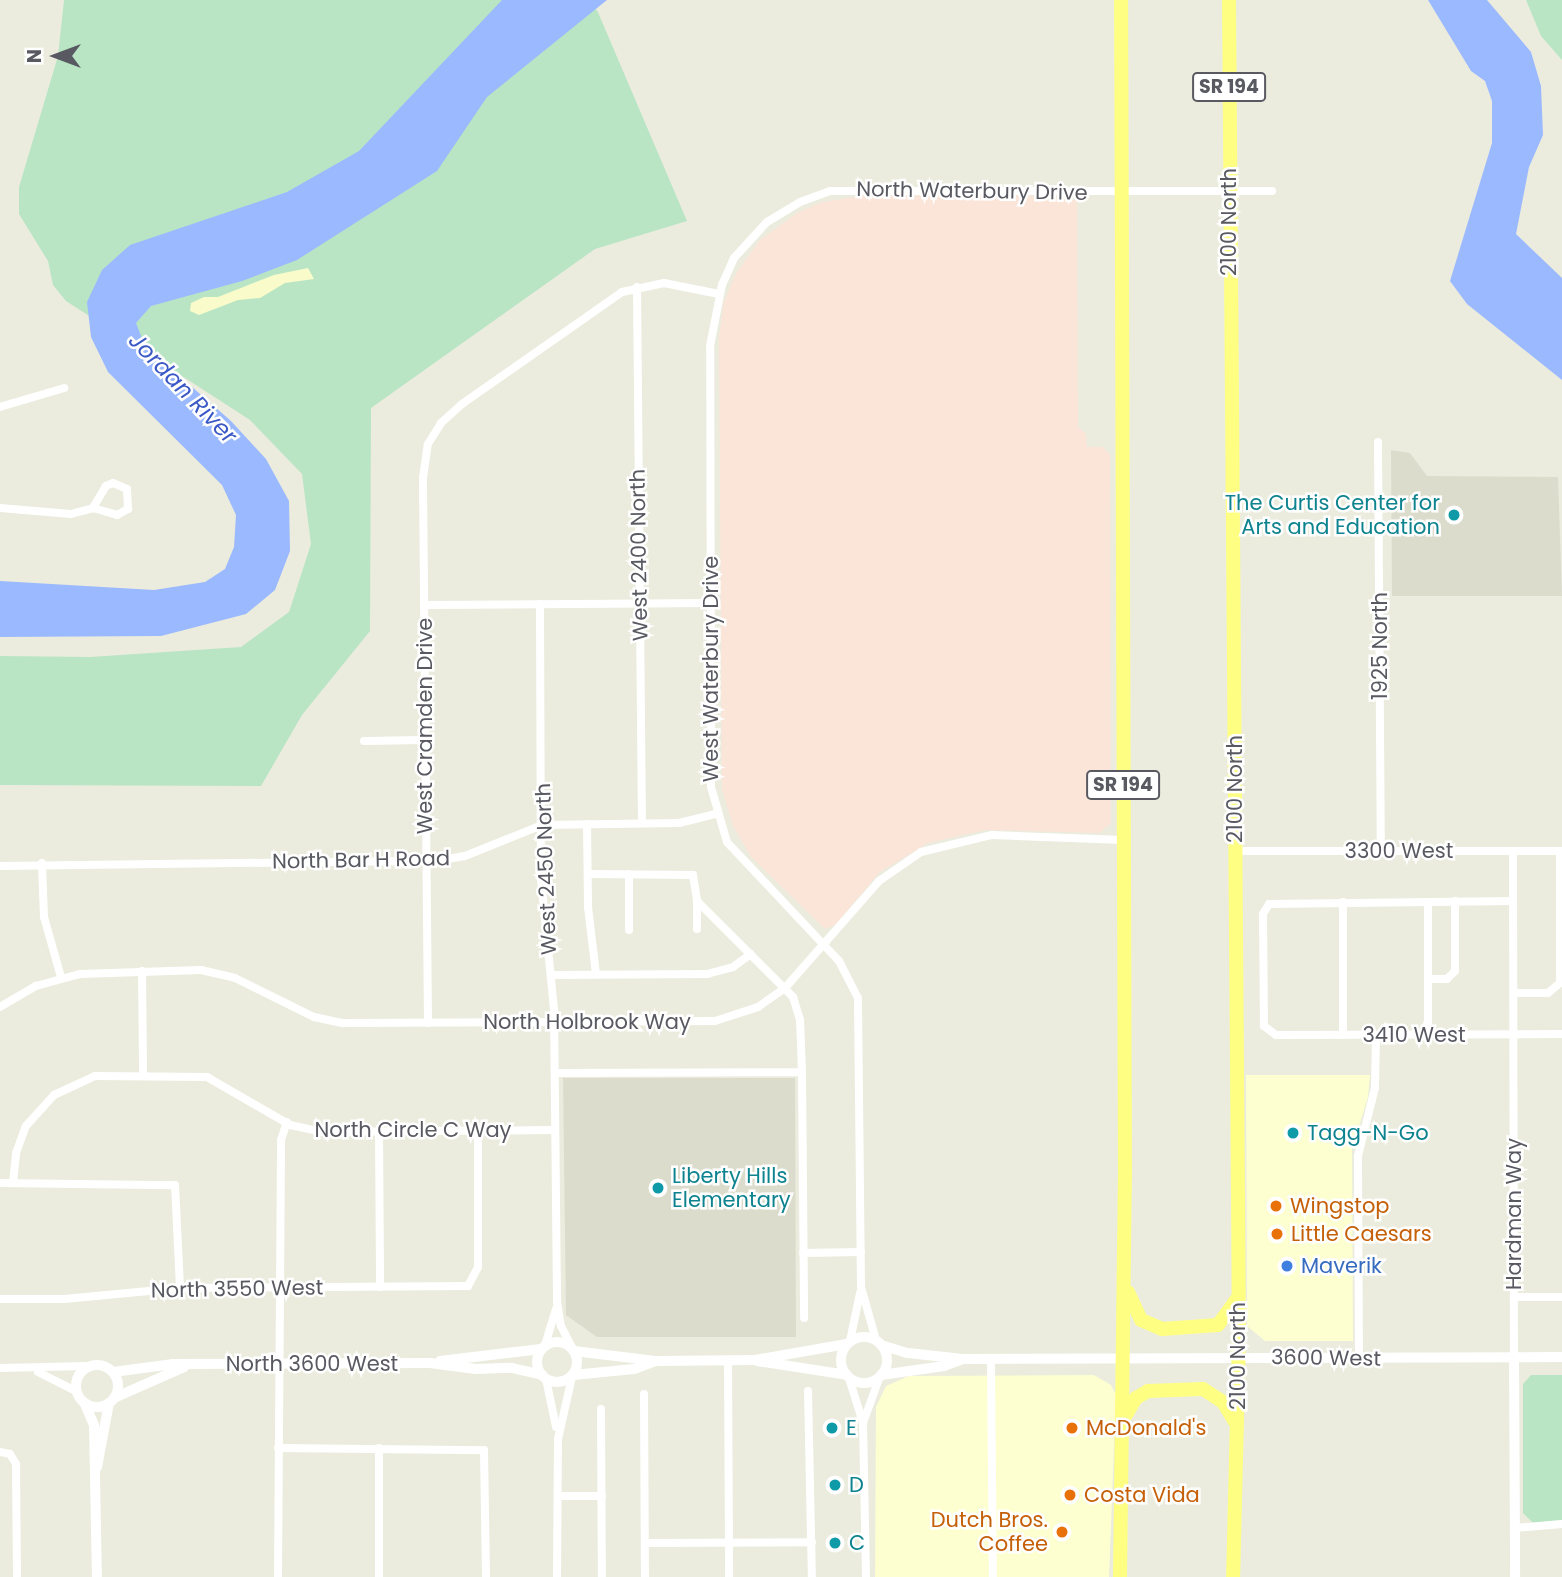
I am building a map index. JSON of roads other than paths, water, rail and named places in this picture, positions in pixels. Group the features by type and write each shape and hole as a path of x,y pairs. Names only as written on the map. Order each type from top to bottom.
{"highway":[{"name":"SR 194","path":"1120,1577 1125,1418 1121,0"},
{"name":"2100 North","path":"1229,0 1238,1294 1233,1577"},
{"path":"1125,1280 1141,1320 1162,1329 1218,1325 1228,1318 1238,1294"},
{"path":"1125,1418 1132,1402 1148,1391 1203,1389 1223,1402 1237,1430"}],"street":[{"name":"North Waterbury Drive","path":"719,294 734,258 758,231 789,208 830,191 1272,191"},
{"path":"637,287 664,283 719,294"},
{"name":"West Cramden Drive","path":"428,1023 423,478 435,431 462,404 610,298 637,287"},
{"name":"West 2400 North","path":"637,287 642,823"},
{"name":"West Waterbury Drive","path":"719,294 710,346 708,738 715,814 742,864 824,947 850,978 861,1022 861,1287 848,1343"},
{"path":"0,407 64,388"},
{"name":"1925 North","path":"1378,442 1381,851"},
{"path":"0,508 71,514 93,508 117,515 128,509 127,489 113,483 106,486 93,508"},
{"path":"424,605 710,603"},
{"name":"West 2450 North","path":"540,604 543,904 554,1022 557,1302 561,1326 573,1348"},
{"path":"364,741 425,740"},
{"name":"North Bar H Road","path":"0,866 42,863 426,861 465,856 542,825 679,823 715,814"},
{"path":"587,824 596,974"},
{"name":"North Holbrook Way","path":"0,1007 61,977 142,971 219,973 253,985 300,1012 331,1021 715,1021 758,1007 785,988 824,947 879,881 932,847 992,835 1123,840"},
{"name":"3300 West","path":"1236,851 1561,851"},
{"name":"Hardman Way","path":"1513,851 1515,1577"},
{"path":"1514,993 1548,993 1558,987 1561,851"},
{"path":"42,863 43,908 61,977"},
{"path":"588,874 695,876 697,929"},
{"path":"629,874 629,930"},
{"path":"697,901 785,988 797,1006 802,1072 804,1318"},
{"path":"1428,979 1447,979 1455,971 1455,901"},
{"path":"1343,1035 1343,902 1513,901"},
{"name":"3410 West","path":"1343,902 1276,902 1266,907 1264,1023 1268,1032 1343,1035 1562,1034"},
{"path":"1428,902 1429,1035"},
{"path":"551,975 707,974 733,967 751,954"},
{"path":"142,971 143,1074"},
{"path":"1359,1359 1359,1146 1375,1088 1376,1035"},
{"path":"555,1073 802,1072"},
{"name":"North Circle C Way","path":"13,1183 19,1139 54,1095 95,1076 143,1074 207,1077 287,1122 322,1132 555,1130"},
{"path":"278,1577 278,1448 282,1364 281,1140 287,1122"},
{"name":"North 3550 West","path":"0,1299 64,1299 180,1288 460,1287 474,1282 478,1267 478,1130"},
{"path":"379,1132 380,1287"},
{"path":"0,1183 175,1185 180,1288"},
{"path":"803,1253 861,1252"},
{"name":"West Waterbury Drive","path":"861,1287 879,1342"},
{"path":"1514,1297 1562,1297"},
{"name":"West 2450 North","path":"543,1347 557,1302"},
{"path":"558,1439 544,1377 537,1359 543,1347 561,1341 573,1348 657,1361 755,1360 848,1343 863,1337 908,1353 963,1359"},
{"path":"863,1423 887,1357 879,1342"},
{"path":"848,1343 841,1359 863,1423 866,1577"},
{"name":"North 3600 West","path":"113,1372 194,1365 430,1363 543,1347"},
{"path":"558,1577 558,1439 578,1361 573,1348"},
{"name":"3600 West","path":"963,1359 1562,1357"},
{"path":"755,1360 848,1377 861,1383 881,1376 944,1366 963,1359"},
{"path":"991,1359 993,1577"},
{"path":"728,1360 729,1577"},
{"path":"544,1377 556,1382 572,1376 634,1369 657,1361"},
{"name":"North 3600 West","path":"430,1363 476,1369 513,1368 544,1377"},
{"path":"24,1370 104,1365 113,1372 118,1385 97,1469"},
{"name":"North 3600 West","path":"112,1401 194,1365"},
{"path":"76,1391 77,1377 87,1366"},
{"path":"0,1368 47,1375 76,1391 93,1419 97,1469 97,1577"},
{"path":"808,1391 812,1577"},
{"path":"644,1394 645,1577"},
{"path":"85,1404 99,1407 112,1401"},
{"path":"601,1409 602,1577"},
{"path":"278,1448 484,1450 486,1577"},
{"path":"379,1448 379,1577"},
{"path":"0,1451 13,1457 17,1577"},
{"path":"558,1496 602,1496"},
{"path":"1515,1528 1562,1524"},
{"path":"645,1543 812,1542"}],"water":[{"name":"Jordan River","path":"502,0 607,0 487,97 437,171 297,260 242,281 151,306 136,323 145,346 231,421 266,459 289,501 290,551 275,590 246,614 161,636 0,637 0,581 154,590 205,582 225,569 234,547 236,515 222,485 108,372 91,337 87,302 102,270 130,245 287,192 359,151"},
{"path":"1428,0 1487,0 1531,52 1541,86 1543,135 1529,167 1516,234 1562,278 1562,380 1467,304 1450,281 1492,143 1492,101 1485,81 1471,71"}],"place":[{"name":"The Curtis Center for Arts and Education","path":"1454,515"},
{"name":"Tagg-N-Go","path":"1293,1133"},
{"name":"Liberty Hills Elementary","path":"658,1188"},
{"name":"Wingstop","path":"1276,1206"},
{"name":"Little Caesars","path":"1277,1234"},
{"name":"Maverik","path":"1287,1266"},
{"name":"E","path":"832,1428"},
{"name":"McDonald's","path":"1072,1428"},
{"name":"D","path":"835,1485"},
{"name":"Costa Vida","path":"1070,1495"},
{"name":"Dutch Bros. Coffee","path":"1062,1532"},
{"name":"C","path":"835,1543"}]}
